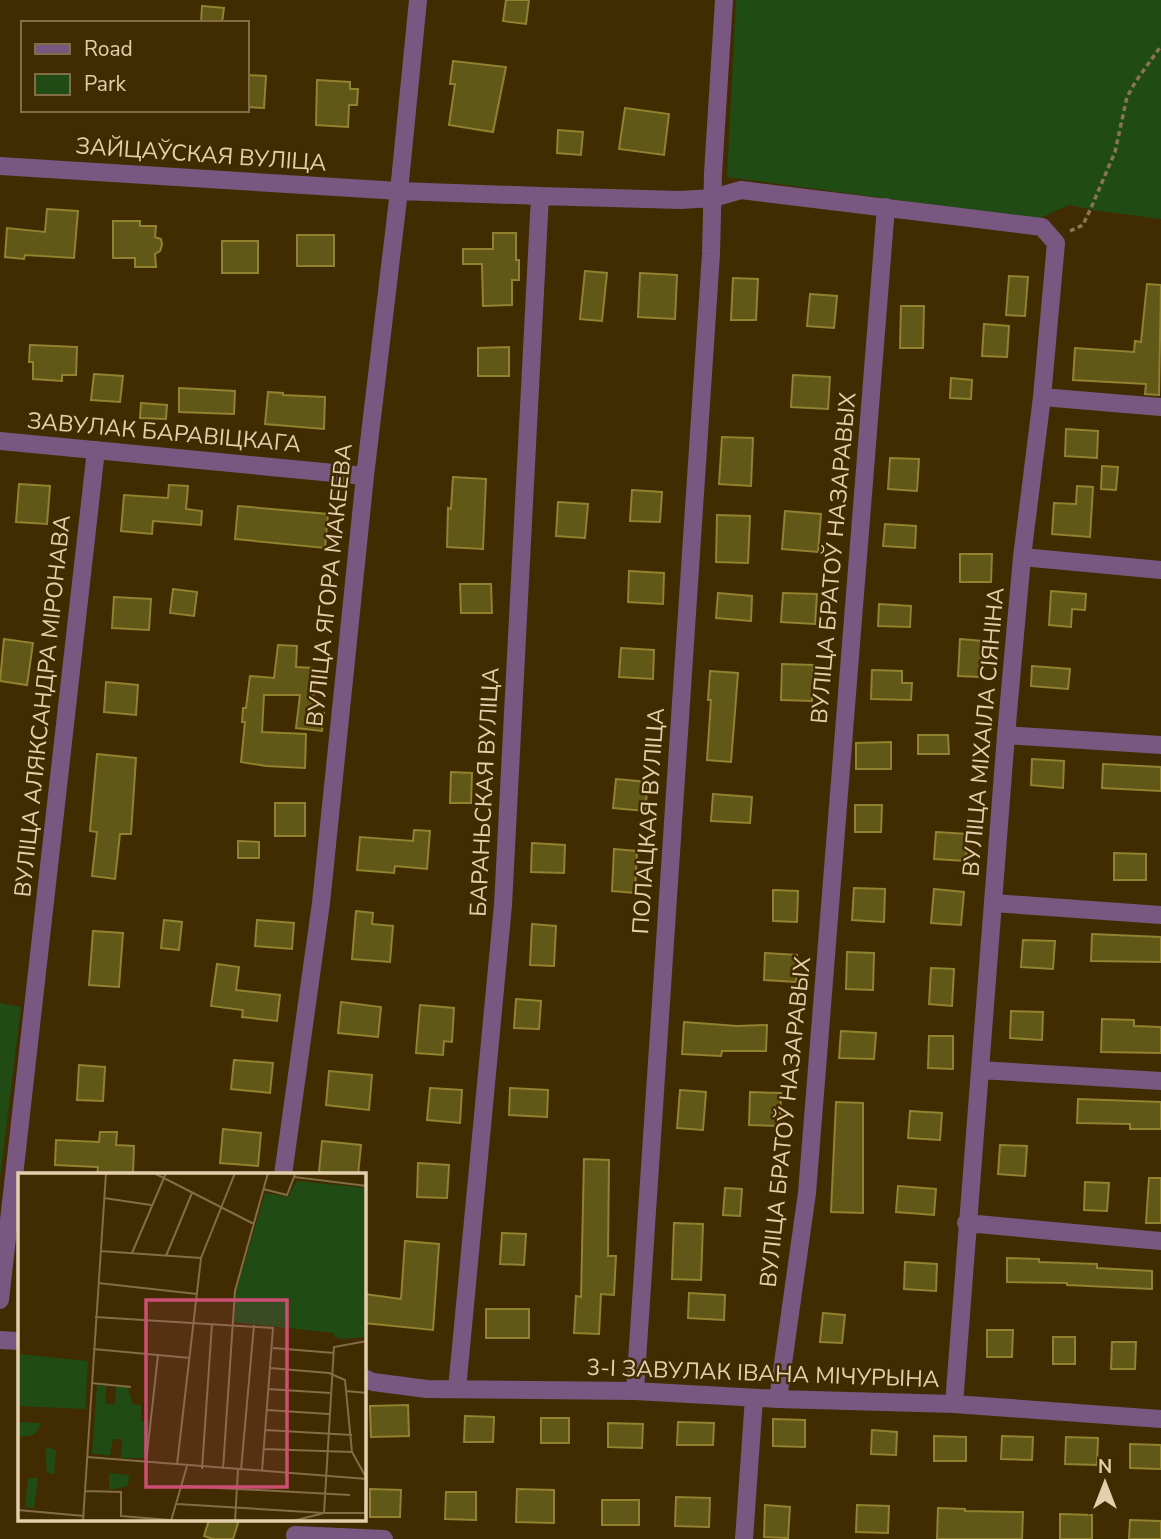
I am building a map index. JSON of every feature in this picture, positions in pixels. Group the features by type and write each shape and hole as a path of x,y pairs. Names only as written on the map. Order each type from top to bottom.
{"street":[{"name":"ВУЛІЦА ЯГОРА МАКЕЕВА","path":"284,1173 321,903 418,0"},
{"name":"ПОЛАЦКАЯ ВУЛІЦА","path":"635,1391 711,254 724,0"},
{"name":"ЗАЙЦАЎСКАЯ ВУЛІЦА","path":"0,166 398,191"},
{"path":"398,191 680,200 713,198 741,190 1042,227 1056,243"},
{"name":"БАРАНЬСКАЯ ВУЛІЦА","path":"457,1390 503,905 540,196"},
{"name":"ВУЛІЦА БРАТОЎ НАЗАРАВЫХ","path":"778,1399 807,1193 886,207"},
{"name":"ВУЛІЦА МІХАІЛА СІЯНІНА","path":"954,1404 1006,735 1056,243"},
{"path":"1042,397 1161,407"},
{"name":"ЗАВУЛАК БАРАВІЦКАГА","path":"0,441 365,476"},
{"name":"ВУЛІЦА АЛЯКСАНДРА МІРОНАВА","path":"0,1300 96,450"},
{"path":"1022,557 1161,570"},
{"path":"1006,735 1161,744"},
{"path":"993,903 1161,915"},
{"path":"979,1070 1161,1082"},
{"path":"966,1223 1161,1241"},
{"path":"0,1340 18,1341"},
{"name":"3-І ЗАВУЛАК ІВАНА МІЧУРЫНА","path":"366,1378 427,1389 635,1391 778,1399 954,1404 1161,1419"},
{"path":"744,1539 754,1398"},
{"path":"296,1531 384,1539"}],"path":[{"path":"1056,243 1071,230 1083,225 1115,152 1127,97 1161,46"}],"green space":[{"path":"736,0 1161,0 1161,219 1069,205 1038,219 727,177"},
{"path":"0,1003 21,1007 0,1178"}],"building":[{"path":"506,0 529,0 526,24 503,21"},
{"path":"202,6 224,8 222,21 201,21"},
{"path":"453,61 506,67 493,132 449,125 455,84 450,84"},
{"path":"248,75 266,76 264,108 248,107"},
{"path":"317,80 350,82 350,89 358,89 357,105 349,105 348,127 316,125"},
{"path":"625,108 669,114 664,155 619,149"},
{"path":"558,130 583,132 581,155 557,153"},
{"path":"47,209 78,211 74,258 25,255 24,259 5,257 7,228 45,232"},
{"path":"113,221 140,221 140,226 156,226 155,237 161,239 162,245 160,251 155,254 156,267 135,267 135,258 113,258"},
{"path":"493,233 516,233 519,280 512,280 512,305 483,306 482,264 463,264 463,249 493,249"},
{"path":"297,235 334,235 334,266 297,266"},
{"path":"222,241 258,241 258,273 222,273"},
{"path":"585,271 607,273 602,321 580,319"},
{"path":"640,273 677,275 675,319 638,317"},
{"path":"1009,276 1028,277 1025,316 1006,315"},
{"path":"733,278 758,279 756,320 731,320"},
{"path":"1147,284 1161,285 1159,395 1145,394 1146,384 1073,380 1075,348 1134,352 1135,341 1141,342"},
{"path":"810,294 837,296 834,328 807,326"},
{"path":"901,306 924,306 923,348 900,348"},
{"path":"984,324 1009,326 1007,357 982,356"},
{"path":"30,345 77,347 76,375 62,375 62,381 33,379 33,362 29,362"},
{"path":"509,347 509,376 478,376 478,348"},
{"path":"94,374 123,376 120,402 91,400"},
{"path":"793,375 830,377 828,409 791,407"},
{"path":"951,378 972,380 971,399 950,398"},
{"path":"179,388 235,391 234,414 179,412"},
{"path":"268,392 325,397 324,429 265,424"},
{"path":"141,403 167,405 166,419 140,418"},
{"path":"1066,429 1098,431 1097,458 1065,456"},
{"path":"722,437 753,438 751,486 719,484"},
{"path":"890,458 919,459 917,491 888,489"},
{"path":"1102,466 1118,467 1116,490 1101,489"},
{"path":"453,477 486,479 483,549 447,547 448,508 451,509"},
{"path":"19,484 50,486 47,524 16,522"},
{"path":"169,485 188,486 186,509 202,511 201,525 153,521 152,534 121,531 124,495 168,498"},
{"path":"1077,486 1093,487 1090,537 1052,534 1054,503 1076,504"},
{"path":"632,490 662,492 660,522 630,521"},
{"path":"558,502 588,504 585,538 556,536"},
{"path":"238,506 328,514 325,548 235,539"},
{"path":"785,511 821,514 818,552 782,549"},
{"path":"717,515 750,516 748,563 716,562"},
{"path":"885,524 916,526 915,548 883,546"},
{"path":"960,554 992,554 991,582 960,582"},
{"path":"629,571 664,573 663,604 628,602"},
{"path":"460,584 491,584 492,613 461,613"},
{"path":"173,589 197,592 194,616 170,613"},
{"path":"1051,591 1086,594 1085,610 1072,609 1071,627 1049,625"},
{"path":"718,593 752,596 751,621 716,618"},
{"path":"783,593 817,594 815,624 781,622"},
{"path":"114,597 151,599 149,630 112,628"},
{"path":"879,604 911,606 910,627 878,626"},
{"path":"4,639 33,643 27,685 0,681"},
{"path":"960,639 983,641 981,677 958,676"},
{"path":"278,645 297,646 296,667 314,668 313,712 324,713 322,731 296,728 300,695 264,695 262,732 306,734 305,768 241,762 245,722 242,722 243,708 246,708 250,676 274,678"},
{"path":"621,648 654,650 653,679 619,677"},
{"path":"782,664 813,665 812,701 781,700"},
{"path":"1032,666 1070,669 1068,689 1031,686"},
{"path":"872,670 902,671 902,683 912,683 911,700 871,699"},
{"path":"710,671 738,673 731,762 707,760"},
{"path":"106,682 138,685 136,715 104,712"},
{"path":"918,735 948,735 949,754 918,754"},
{"path":"891,742 891,769 856,769 856,743"},
{"path":"97,754 136,758 131,834 120,834 115,879 92,876 97,832 90,831"},
{"path":"1032,759 1064,761 1063,788 1031,785"},
{"path":"1103,764 1161,767 1161,791 1102,788"},
{"path":"451,772 472,773 471,803 450,803"},
{"path":"616,779 648,782 645,811 613,808"},
{"path":"713,794 752,797 750,823 711,821"},
{"path":"275,803 305,803 305,836 275,836"},
{"path":"855,805 882,805 881,832 855,832"},
{"path":"414,830 430,831 427,869 395,866 394,873 357,870 360,837 413,841"},
{"path":"936,832 968,834 966,861 934,859"},
{"path":"238,841 259,842 259,858 238,858"},
{"path":"532,843 565,845 564,873 531,872"},
{"path":"614,849 637,851 635,893 612,891"},
{"path":"1114,853 1146,854 1146,880 1114,880"},
{"path":"854,888 885,889 884,922 852,920"},
{"path":"934,889 964,892 961,925 931,923"},
{"path":"773,890 798,891 797,922 773,921"},
{"path":"356,911 373,913 372,924 393,926 390,962 352,959"},
{"path":"164,920 182,922 179,950 161,948"},
{"path":"257,920 294,923 292,949 255,946"},
{"path":"532,924 556,926 554,966 530,965"},
{"path":"93,931 123,933 119,987 89,985"},
{"path":"1092,934 1161,937 1161,962 1091,961"},
{"path":"1023,940 1055,941 1053,969 1021,967"},
{"path":"847,952 874,953 873,990 846,989"},
{"path":"765,953 797,955 796,982 764,980"},
{"path":"217,964 239,967 236,990 280,995 277,1021 242,1017 243,1010 211,1006"},
{"path":"931,968 954,969 952,1006 929,1004"},
{"path":"516,999 541,1001 539,1029 514,1028"},
{"path":"341,1002 381,1007 378,1037 338,1033"},
{"path":"420,1005 454,1008 452,1042 444,1041 443,1055 416,1053"},
{"path":"1011,1011 1043,1012 1042,1040 1010,1038"},
{"path":"1102,1019 1134,1020 1134,1026 1161,1027 1161,1053 1101,1052"},
{"path":"684,1022 767,1025 766,1051 722,1051 721,1056 682,1054"},
{"path":"841,1031 876,1033 874,1059 839,1058"},
{"path":"929,1036 953,1036 953,1069 928,1068"},
{"path":"234,1060 273,1063 270,1093 231,1089"},
{"path":"79,1065 105,1067 103,1101 77,1100"},
{"path":"329,1071 372,1075 369,1110 326,1105"},
{"path":"430,1088 462,1090 460,1123 427,1120"},
{"path":"510,1088 548,1090 547,1117 509,1115"},
{"path":"680,1090 706,1092 703,1130 677,1128"},
{"path":"750,1092 781,1093 780,1126 749,1125"},
{"path":"1078,1099 1161,1102 1161,1129 1130,1129 1130,1124 1077,1123"},
{"path":"836,1102 863,1103 863,1213 831,1212"},
{"path":"910,1111 942,1113 940,1140 908,1138"},
{"path":"223,1129 261,1133 258,1166 220,1163"},
{"path":"100,1132 117,1132 116,1145 134,1146 133,1173 97,1173 98,1167 55,1165 56,1140 99,1142"},
{"path":"322,1141 361,1145 358,1173 319,1172"},
{"path":"1000,1145 1027,1146 1025,1176 998,1174"},
{"path":"584,1159 609,1160 608,1256 616,1256 614,1295 601,1294 599,1334 574,1333 576,1296 581,1297"},
{"path":"418,1163 449,1165 447,1198 417,1197"},
{"path":"1149,1178 1161,1178 1161,1223 1146,1223"},
{"path":"1085,1182 1109,1183 1107,1211 1084,1210"},
{"path":"898,1186 936,1189 934,1215 896,1212"},
{"path":"725,1188 742,1189 740,1216 723,1215"},
{"path":"674,1223 703,1224 701,1280 672,1279"},
{"path":"502,1233 526,1234 524,1265 500,1264"},
{"path":"405,1241 439,1244 433,1330 366,1323 366,1294 401,1299"},
{"path":"1007,1258 1152,1271 1152,1289 1007,1282"},
{"path":"905,1262 937,1264 936,1291 904,1289"},
{"path":"689,1293 725,1295 724,1320 688,1318"},
{"path":"486,1309 529,1309 529,1338 486,1338"},
{"path":"823,1313 845,1315 842,1343 820,1342"},
{"path":"987,1330 1013,1330 1012,1357 987,1357"},
{"path":"1053,1337 1075,1337 1075,1364 1053,1364"},
{"path":"1112,1342 1136,1342 1135,1369 1111,1369"},
{"path":"408,1405 409,1436 371,1437 370,1406"},
{"path":"465,1416 494,1417 493,1442 464,1442"},
{"path":"541,1418 569,1418 569,1443 541,1443"},
{"path":"773,1419 805,1420 805,1447 773,1446"},
{"path":"678,1422 714,1423 713,1445 677,1445"},
{"path":"608,1423 643,1424 642,1448 608,1447"},
{"path":"872,1430 897,1432 896,1455 871,1454"},
{"path":"934,1436 966,1437 966,1461 934,1461"},
{"path":"1002,1436 1033,1437 1032,1460 1001,1459"},
{"path":"1066,1437 1098,1438 1097,1465 1065,1464"},
{"path":"1130,1444 1161,1445 1161,1469 1130,1468"},
{"path":"370,1489 401,1490 400,1517 370,1517"},
{"path":"517,1489 554,1490 554,1523 516,1522"},
{"path":"446,1492 476,1492 476,1520 445,1519"},
{"path":"676,1497 710,1498 709,1527 675,1526"},
{"path":"602,1500 639,1500 639,1525 602,1525"},
{"path":"765,1505 790,1507 788,1538 764,1537"},
{"path":"857,1505 889,1506 888,1533 856,1532"},
{"path":"938,1508 1023,1512 1022,1539 937,1539"},
{"path":"1060,1514 1092,1515 1092,1539 1060,1539"},
{"path":"1130,1520 1161,1521 1161,1539 1129,1539"},
{"path":"208,1522 238,1522 233,1539 204,1536"}]}
